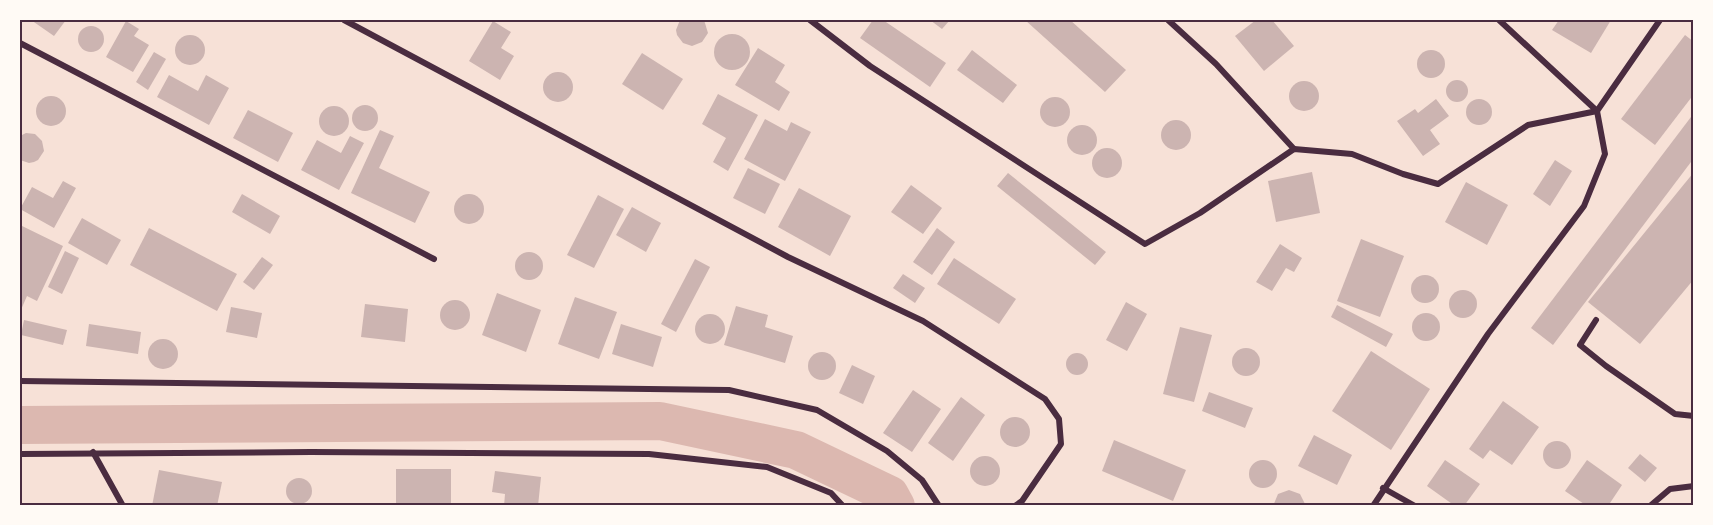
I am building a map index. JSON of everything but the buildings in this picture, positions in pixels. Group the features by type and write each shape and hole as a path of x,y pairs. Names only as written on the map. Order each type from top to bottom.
{"street":[{"path":"344,20 788,257 922,321 1045,399 1059,419 1061,444 1022,501 1015,506"},
{"path":"810,20 870,66 1145,244 1200,213 1294,149 1352,154 1403,174 1438,183 1528,125 1597,111 1660,20"},
{"path":"1168,20 1216,64 1294,149"},
{"path":"1373,506 1488,334 1584,206 1605,154 1597,111 1499,20"},
{"path":"20,43 434,259"},
{"path":"1596,320 1580,345 1675,414 1694,416"},
{"path":"20,381 729,390 817,410 887,451 922,480 939,506"},
{"path":"20,454 322,452 649,454 766,467 831,493 843,506"},
{"path":"93,453 123,506"},
{"path":"1650,506 1670,489 1694,486"},
{"path":"1383,488 1415,506"}],"waterway":[{"path":"20,425 660,421 796,450 890,495 896,506"}]}
